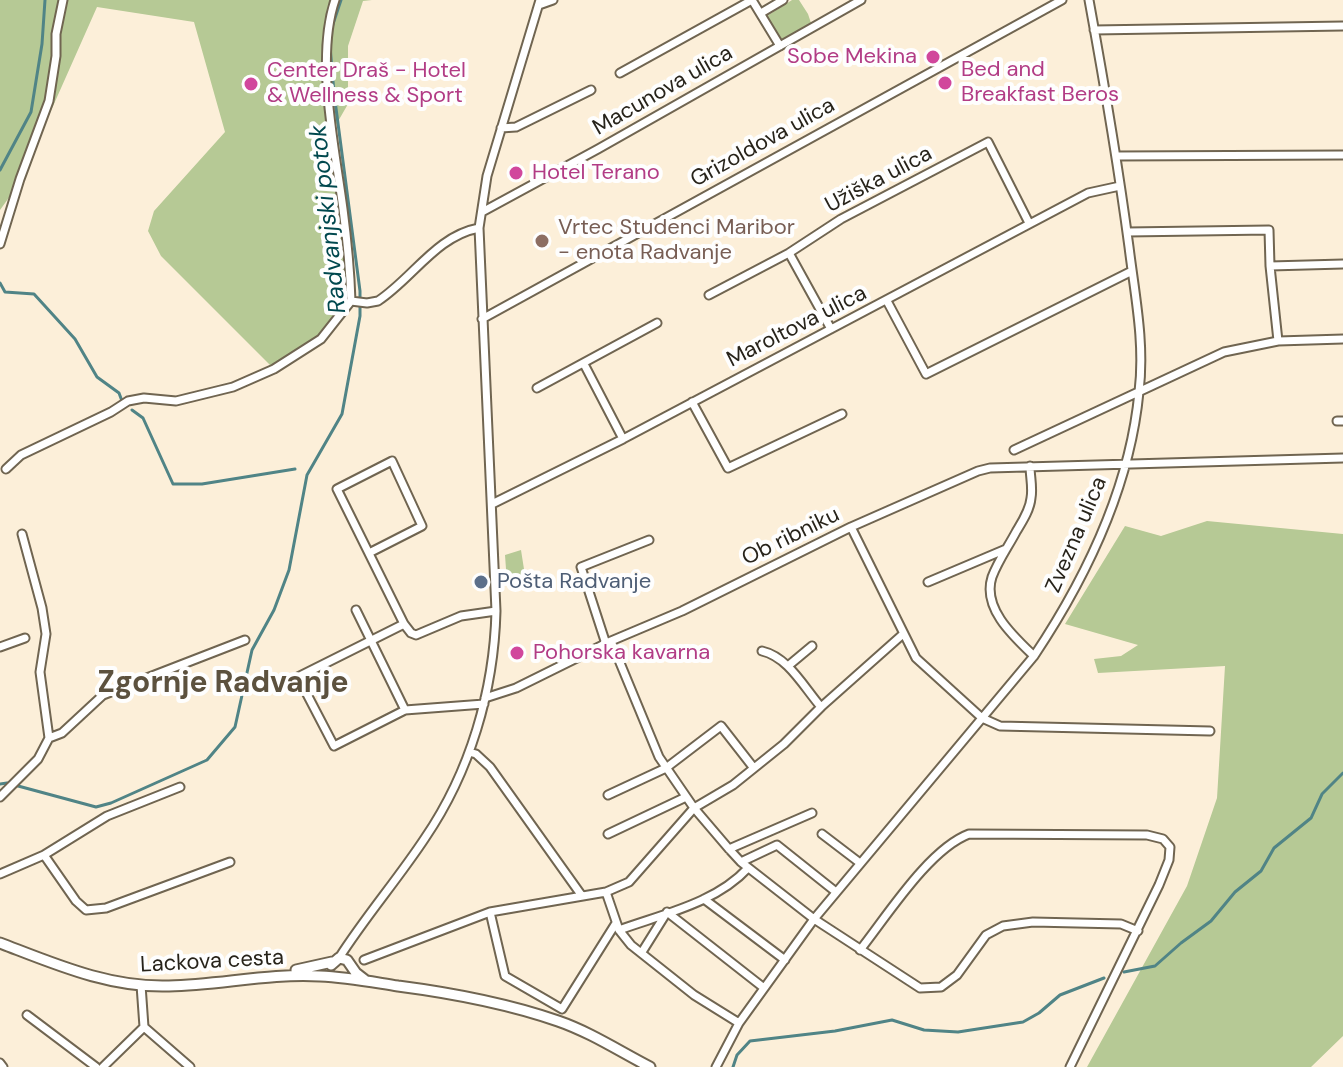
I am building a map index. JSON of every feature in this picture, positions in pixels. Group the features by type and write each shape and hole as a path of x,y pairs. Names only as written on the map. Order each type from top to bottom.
{"street":[{"path":"0,244 49,101 63,0"},
{"path":"6,469 21,455 128,401 144,398 176,401 233,387 274,369 321,339 353,302 329,95 328,23 335,0"},
{"path":"343,962 330,971 341,977 350,943 427,836 469,752 485,701 496,611 479,228 487,176 540,3 553,0"},
{"path":"620,73 752,0 780,46"},
{"path":"761,13 783,0"},
{"path":"838,0 843,10"},
{"name":"Macunova ulica","path":"482,212 861,0"},
{"name":"Grizoldova ulica","path":"482,319 1062,0"},
{"name":"Zvezna ulica","path":"716,1067 739,1023 814,919 1034,656 1061,616 1089,563 1127,463 1140,390 1141,334 1117,156 1089,0"},
{"path":"1094,30 1343,26"},
{"path":"501,128 516,127 591,90"},
{"name":"Užiška ulica","path":"709,295 789,253 841,219 988,142 1029,223"},
{"path":"1117,156 1343,155"},
{"name":"Maroltova ulica","path":"492,504 623,439 1088,193 1120,186"},
{"path":"353,302 378,301 456,234 479,228"},
{"path":"1127,232 1269,230 1278,341"},
{"path":"789,253 831,329"},
{"path":"1270,266 1343,264"},
{"path":"887,301 926,374 1132,271"},
{"path":"537,388 657,323"},
{"path":"1014,450 1224,352 1278,341 1343,339"},
{"path":"584,364 623,439"},
{"path":"692,402 728,468 842,414"},
{"name":"Ob ribniku","path":"405,710 485,701 971,473 990,468 1030,466 1343,458"},
{"path":"369,553 422,526 392,461 337,489 404,624 416,635 461,616 496,611"},
{"path":"1030,466 1031,498 1026,515 993,575 991,599 1014,637 1034,656"},
{"path":"851,527 916,658 982,718 1000,726 1210,731"},
{"path":"0,797 38,759 49,738 40,672 46,634 22,534"},
{"path":"649,540 581,567 609,643 659,757 694,808 745,865 814,919 920,988 941,987 957,975 986,935 1003,926 1033,922 1121,924 1138,931"},
{"path":"928,582 1006,549"},
{"path":"356,610 370,639 405,710 334,746 298,677 370,639 404,624"},
{"path":"364,960 490,912 606,892 629,882 694,808 733,785 784,744 902,635"},
{"path":"0,647 25,638"},
{"path":"49,738 62,733 103,695 245,640"},
{"path":"788,666 812,646"},
{"path":"762,651 775,654 788,666 821,707"},
{"path":"608,795 666,768 721,726 753,767"},
{"path":"469,752 476,754 490,767 582,896"},
{"path":"0,874 44,855 107,816 180,787"},
{"path":"608,834 686,797"},
{"path":"729,849 812,813"},
{"path":"860,950 937,855 954,840 969,834 1078,833 1147,835 1163,839 1170,847 1169,860 1138,931 1070,1067"},
{"path":"822,834 860,863"},
{"path":"490,912 505,976 562,1009 618,927 704,899 733,884 745,865 777,845 836,892"},
{"path":"44,855 76,901 86,910 106,908 230,862"},
{"path":"606,892 618,927 631,945 694,995 739,1023"},
{"path":"704,899 785,960"},
{"path":"642,952 667,912"},
{"path":"667,912 764,988"},
{"name":"Lackova cesta","path":"0,943 78,972 141,985 170,986 258,977 365,980"},
{"path":"258,977 343,962 365,980 451,993 557,1021 587,1033 631,1063 650,1067"},
{"path":"141,985 144,1027 190,1067"},
{"path":"27,1015 96,1067"},
{"path":"103,1067 144,1027"}],"green space":[{"path":"0,0 372,0 363,1 348,46 348,104 329,137 351,301 321,339 274,369 161,256 148,231 154,211 225,132 194,22 97,7 18,185 0,210"},
{"path":"792,0 799,0 812,26 784,43 767,16"},
{"path":"1207,521 1343,534 1343,1036 1311,1067 1087,1067 1187,886 1217,798 1225,666 1098,673 1094,659 1121,656 1138,645 1065,624 1125,526 1161,536"},
{"path":"521,550 526,582 507,583 505,555"}],"waterway":[{"path":"0,170 31,112 42,44 45,0"},
{"name":"Radvanjski potok","path":"332,27 341,0"},
{"name":"Radvanjski potok","path":"0,784 7,783 96,807 207,760 235,727 252,650 274,610 289,570 307,475 342,414 360,316 360,291 330,46"},
{"path":"0,283 5,292 34,294 75,339 97,377 119,393 122,401"},
{"path":"132,410 143,418 173,484 202,484 295,469"},
{"path":"1124,972 1155,966 1211,921 1235,892 1261,871 1274,848 1311,818 1322,794 1343,773"},
{"path":"733,1067 737,1055 750,1041 835,1031 892,1020 924,1030 958,1032 1023,1022 1060,995 1104,978"}],"place":[{"name":"Sobe Mekina","path":"933,57"},
{"name":"Bed and Breakfast Beros","path":"945,83"},
{"name":"Center Draš - Hotel & Wellness & Sport","path":"251,84"},
{"name":"Hotel Terano","path":"516,173"},
{"name":"Vrtec Studenci Maribor - enota Radvanje","path":"542,241"},
{"name":"Pošta Radvanje","path":"481,582"},
{"name":"Pohorska kavarna","path":"517,653"}],"district":[{"name":"Zgornje Radvanje","path":"223,684"}]}
